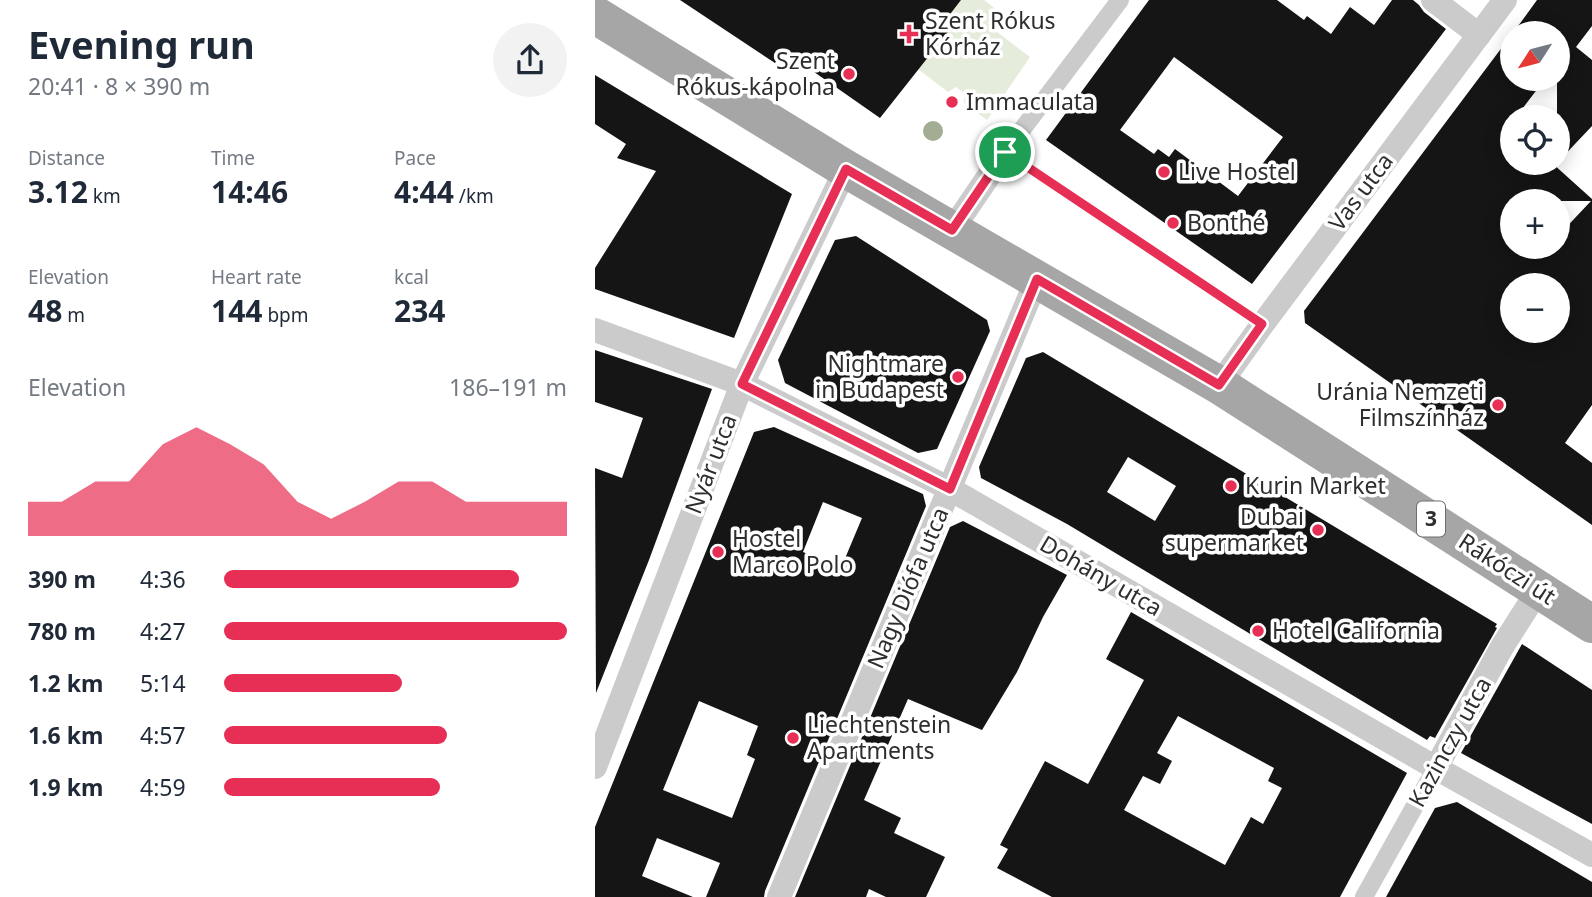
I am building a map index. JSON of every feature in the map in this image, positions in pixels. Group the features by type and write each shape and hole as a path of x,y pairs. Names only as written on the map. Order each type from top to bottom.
{"main road":[{"name":"Rákóczi út","path":"595,15 846,169 1219,385 1539,589 1588,614"}],"street":[{"path":"952,230 1005,152 1120,0"},
{"path":"1433,0 1479,35"},
{"name":"Vas utca","path":"1219,385 1505,0"},
{"name":"Nyár utca","path":"595,767 742,384 846,169"},
{"name":"Nagy Diófa utca","path":"779,897 1037,279"},
{"name":"Dohány utca","path":"595,330 742,384 950,489 1082,574 1592,855"},
{"name":"Kazinczy utca","path":"1364,897 1502,648 1539,589"}],"lane":[{"path":"1005,152 1262,324"}],"green space":[{"path":"961,0 984,0 997,10 992,21 997,32 1030,57 987,120 964,103 965,94 956,87 948,92 918,69 947,32 941,26"}],"building":[{"path":"680,0 961,0 941,26 948,32 880,118 784,51 775,63"},
{"path":"1149,0 1277,0 1304,20 1307,16 1331,34 1350,7 1374,25 1392,0 1413,0 1446,29 1252,284 1046,140","holes":["1174,57 1283,137 1238,196 1175,149 1169,157 1158,149 1154,154 1120,130"]},
{"path":"1537,0 1592,0 1592,26 1576,47 1592,60 1592,126 1570,149 1570,105 1557,105 1557,91 1570,91 1570,21 1522,21"},
{"path":"1500,50 1500,91 1536,91 1525,105 1500,105 1500,175 1565,175 1592,199 1592,405 1565,443 1592,463 1592,525 1305,323 1304,311"},
{"path":"595,75 792,194 734,338 595,289 595,268 656,171 617,158 626,144 595,124"},
{"path":"856,236 987,320 990,331 937,449 918,453 785,383 778,360 835,240"},
{"path":"595,350 712,389 649,560 596,693 595,468 622,478 643,418 595,402"},
{"path":"1043,352 1497,624 1435,738 1430,736 1427,740 1067,524 981,478 979,467 1026,358","holes":["1128,457 1176,486 1155,521 1107,492"]},
{"path":"774,427 923,494 926,506 764,897 706,897 720,863 657,838 642,876 693,897 595,897 595,827 754,432","holes":["823,502 862,518 841,568 803,552","699,701 758,726 747,755 755,759 732,818 663,790"]},
{"path":"963,521 1067,575 1017,672 982,730 908,699 864,800 901,818 894,833 945,857 926,897 886,897 869,889 866,897 795,897 950,527"},
{"path":"1131,612 1407,773 1340,897 1052,897 997,868 1008,849 1000,845 1045,761 1088,784 1144,680 1106,659","holes":["1178,716 1274,768 1268,781 1282,788 1263,824 1251,817 1225,865 1124,810 1143,776 1160,784 1172,761 1157,753"]},
{"path":"1522,644 1592,690 1592,824 1461,753"},
{"path":"1457,802 1592,882 1592,897 1386,897 1435,808"}],"place":[{"name":"Szent Rókus Kórház","path":"909,34"},
{"name":"Szent Rókus-kápolna","path":"849,74"},
{"name":"Immaculata","path":"952,102"},
{"name":"Live Hostel","path":"1164,172"},
{"name":"Bonthé","path":"1173,223"},
{"name":"Nightmare in Budapest","path":"958,377"},
{"name":"Uránia Nemzeti Filmszínház","path":"1498,405"},
{"name":"Kurin Market","path":"1231,486"},
{"name":"Dubai supermarket","path":"1318,530"},
{"name":"Hostel Marco Polo","path":"718,552"},
{"name":"Hotel California","path":"1258,631"},
{"name":"Liechtenstein Apartments","path":"793,738"}],"route":[{"path":"1005,152 1262,324 1219,385 1037,279 950,489 742,384 846,169 952,230 1005,152"}]}
